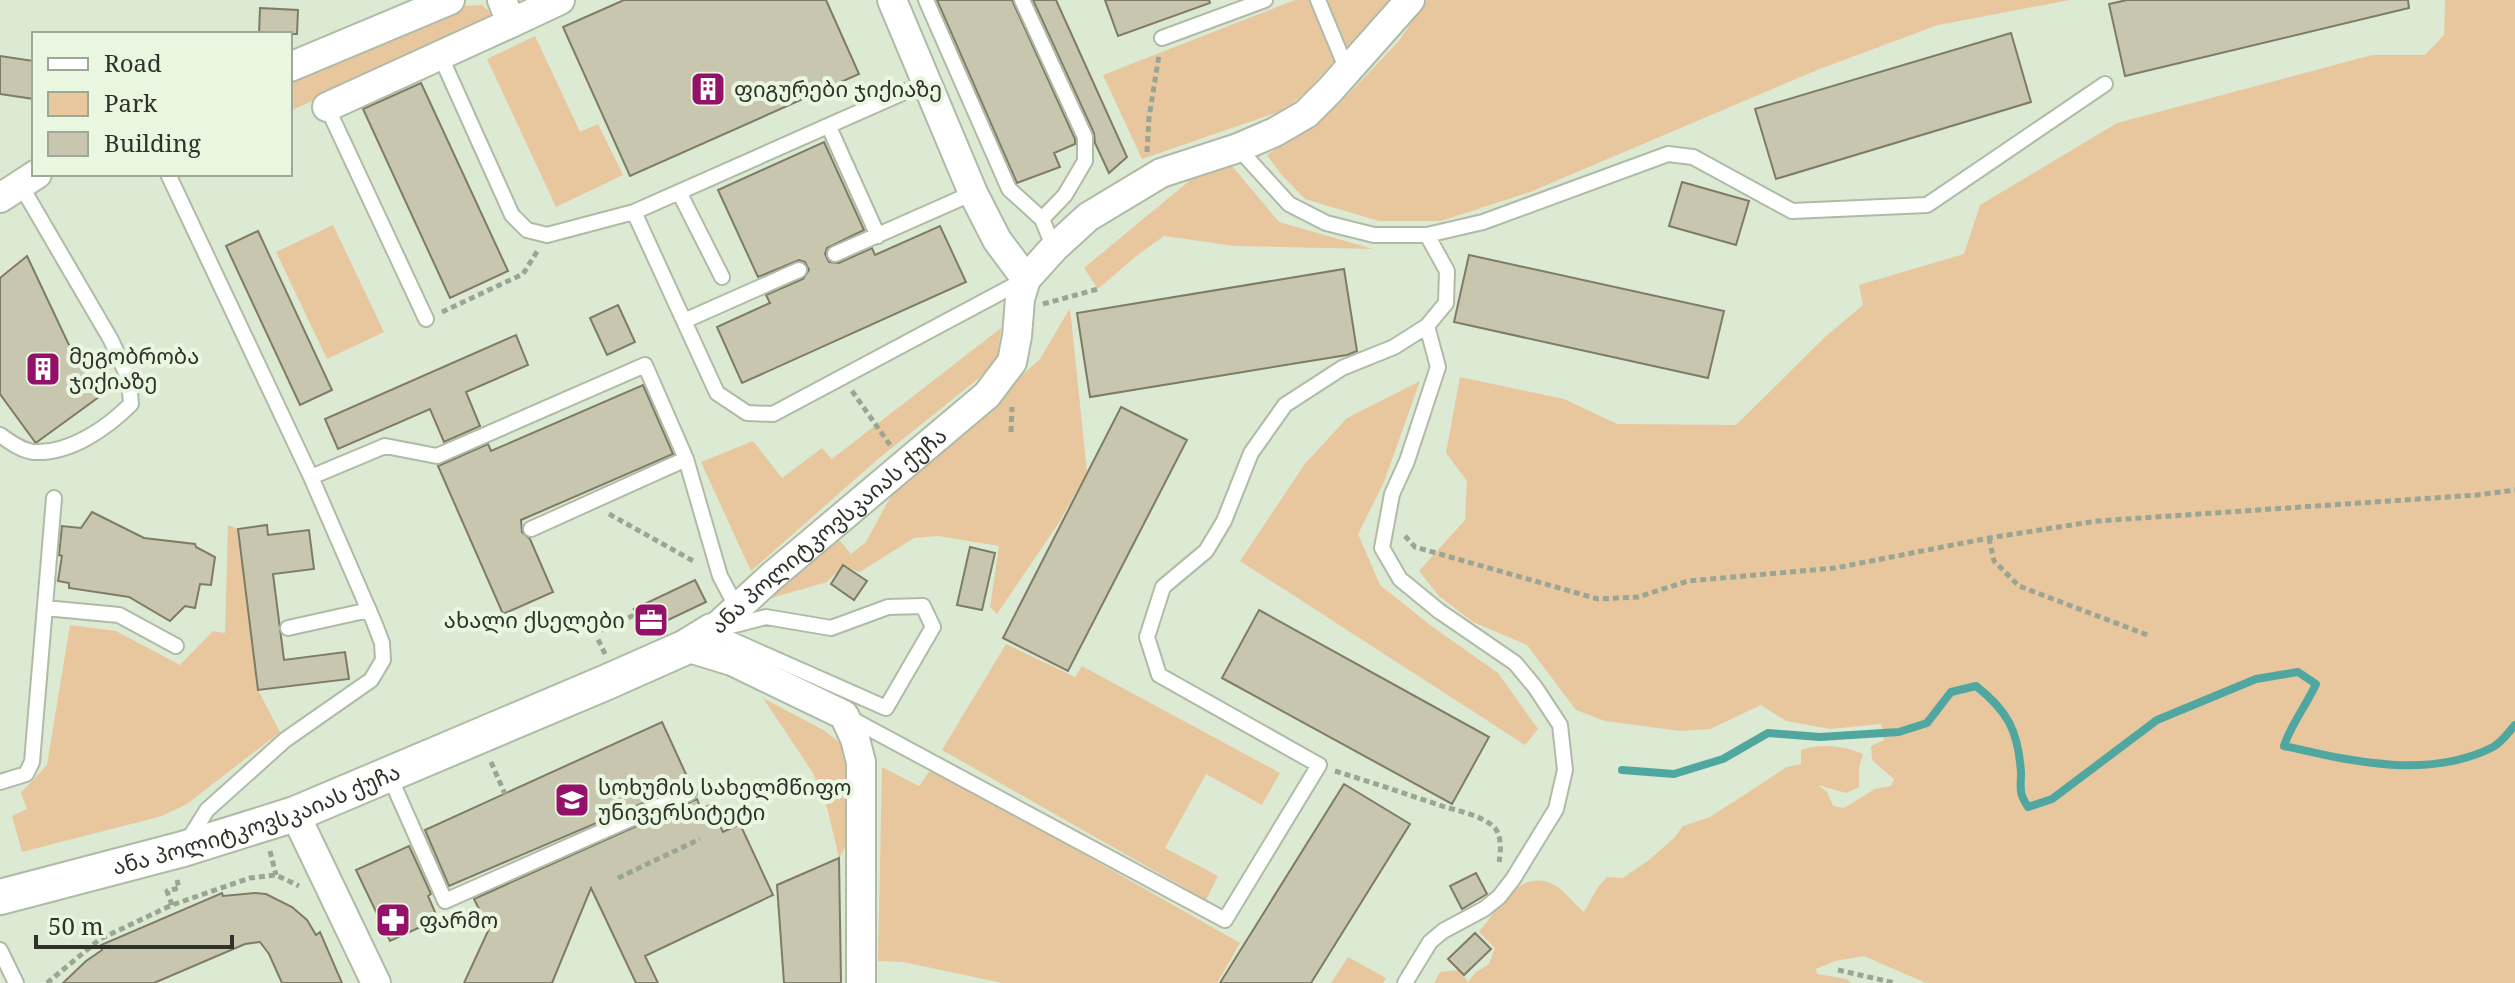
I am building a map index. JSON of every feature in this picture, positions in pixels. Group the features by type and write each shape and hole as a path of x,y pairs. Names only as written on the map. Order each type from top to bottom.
{"street":[{"path":"292,66 450,0"},
{"path":"327,107 440,55 506,12 560,0"},
{"path":"892,0 973,193 997,240 1026,279"},
{"name":"ანა პოლიტკოვსკაიას ქუჩა","path":"0,897 179,863 699,639 987,395 1012,362 1020,299 1026,279 1088,217 1161,173 1238,148 1306,114 1410,0"},
{"path":"699,639 732,661 844,715 861,762 861,983"},
{"path":"295,814 376,983"}],"lane":[{"path":"926,0 1009,189 1042,219 1054,248"},
{"path":"1022,0 1085,137 1085,161 1065,195 1042,219"},
{"path":"1162,38 1265,0"},
{"path":"1318,0 1347,70"},
{"path":"440,55 512,215 527,230 547,235 634,212 927,82"},
{"path":"1238,148 1289,204 1326,223 1374,235 1427,235 1483,222 1668,154 1693,157 1792,211 1927,205 2105,84"},
{"path":"327,107 426,319"},
{"path":"829,127 878,236"},
{"path":"169,176 311,477 382,643 383,660 371,680 285,740 207,810 179,863"},
{"path":"0,435 33,452 55,450 112,423 131,404 129,379 111,340 11,190"},
{"path":"679,192 722,277"},
{"path":"835,254 973,193"},
{"path":"634,212 717,393 747,413 773,414 1026,279"},
{"path":"844,715 1225,920 1319,765 1159,675 1147,637 1163,587 1206,551 1224,521 1251,453 1285,405 1342,368 1394,347 1427,326 1446,303 1447,271 1427,235"},
{"path":"684,321 799,270"},
{"path":"1405,983 1430,942 1443,931 1484,909 1499,897 1513,879 1556,809 1565,770 1560,725 1535,687 1515,663 1439,611 1400,579 1382,548 1392,494 1407,461 1438,367 1427,326"},
{"path":"311,477 385,446 437,456 645,365 686,459 720,576 737,608"},
{"path":"531,529 686,459"},
{"path":"0,782 26,774 32,762 54,498"},
{"path":"923,606 933,627 886,708 699,639 766,617 831,628 888,607 923,606"},
{"path":"45,608 119,615 176,646"},
{"path":"288,628 369,610"},
{"path":"389,775 445,901 689,793"},
{"path":"0,950 16,983"}],"path":[{"path":"1145,182 1149,118 1162,38"},
{"path":"426,319 523,274 547,235"},
{"path":"1019,311 1098,289"},
{"path":"842,378 876,425"},
{"path":"1011,432 1012,395"},
{"path":"1388,518 1415,547 1598,599 1638,597 1688,581 1835,568 2097,521 2515,490"},
{"path":"589,503 720,576"},
{"path":"1989,538 1994,561 2019,586 2150,636"},
{"path":"605,655 595,633 632,616 633,620"},
{"path":"1319,765 1492,825 1497,830 1501,853 1497,869"},
{"path":"495,770 505,794"},
{"path":"618,878 700,839"},
{"path":"271,857 276,875"},
{"path":"172,905 167,891 179,888 179,863"},
{"path":"47,983 100,939 172,905 250,878 276,875 304,890"},
{"path":"1838,970 1895,983"}],"green space":[{"path":"1295,0 1389,0 1307,91 1284,110 1142,159 1103,75"},
{"path":"1427,0 2070,0 1938,25 1817,70 1530,192 1441,221 1379,221 1305,199 1267,155 1339,104 1398,42"},
{"path":"2445,0 2515,0 2515,983 1926,983 1864,956 1835,961 1816,969 1817,974 1847,979 1851,983 1434,983 1440,972 1459,970 1468,982 1489,964 1495,948 1479,932 1521,885 1543,881 1556,886 1584,912 1607,877 1623,878 1649,860 1683,826 1710,817 1787,767 1801,764 1801,750 1832,746 1863,754 1859,767 1859,787 1846,793 1818,785 1827,792 1833,806 1844,808 1875,789 1891,786 1894,779 1872,760 1871,746 1884,740 1881,724 1830,729 1786,721 1761,705 1710,729 1681,731 1605,721 1576,710 1527,645 1473,622 1439,596 1419,571 1465,520 1467,481 1446,453 1460,377 1564,399 1617,424 1736,425 1825,337 1863,305 1859,285 1964,254 1980,205 2117,123 2372,55 2425,55 2444,35"},
{"path":"482,5 497,18 292,110 292,82 463,6"},
{"path":"535,36 580,132 598,124 623,175 556,207 487,59"},
{"path":"1232,166 1279,222 1373,249 1235,246 1164,236 1098,289 1084,268 1194,177"},
{"path":"333,225 384,332 327,359 276,252"},
{"path":"1070,308 1087,472 1060,521 997,614 990,607 999,546 938,536 914,538 860,572 843,566 827,582 761,601 837,537 851,554 866,542 893,492 1040,359"},
{"path":"1001,328 997,360 979,378 878,459 751,571 701,462 753,441 782,478 822,448 832,459"},
{"path":"1420,381 1384,482 1358,534 1380,585 1498,673 1538,729 1525,745 1240,561 1304,465 1347,418"},
{"path":"228,525 238,529 258,690 280,732 187,804 162,816 22,852 12,816 27,809 21,793 47,765 70,625 116,631 180,665 213,631 225,633"},
{"path":"1006,644 1075,677 1082,666 1280,773 1262,805 1206,774 1165,848 1218,876 1206,900 942,750"},
{"path":"763,698 825,731 846,748 852,836 839,858 827,807 813,773"},
{"path":"882,767 919,786 932,768 1240,943 1217,983 1002,983 903,962 878,961"},
{"path":"1348,957 1386,978 1383,983 1331,983"}],"building":[{"name":"ფიგურები ჯიქიაზე","path":"624,0 826,0 859,74 630,176 563,27"},
{"path":"937,0 1012,0 1075,139 1075,144 1054,153 1060,167 1017,183"},
{"path":"1033,0 1056,0 1127,157 1109,173 1095,143 1094,133"},
{"path":"1105,0 1209,0 1210,3 1118,36"},
{"path":"2127,0 2408,0 2409,8 2125,76 2109,4"},
{"path":"260,8 298,10 297,34 259,32"},
{"path":"2011,33 2031,102 1776,179 1755,109"},
{"path":"0,56 32,61 32,99 0,94"},
{"path":"421,83 508,271 450,298 363,109"},
{"path":"824,142 864,230 827,248 825,254 829,262 839,263 872,248 875,255 940,226 966,282 742,383 717,327 770,303 766,295 803,279 809,270 805,262 799,260 758,277 718,190"},
{"path":"1682,182 1749,201 1736,245 1669,226"},
{"path":"258,231 332,390 300,405 226,246"},
{"path":"1469,255 1724,311 1708,378 1454,322"},
{"name":"მეგობრობა ჯიქიაზე","path":"27,256 68,343 103,394 37,442 0,394 0,278"},
{"path":"1344,269 1357,351 1090,397 1077,313"},
{"path":"618,305 635,342 607,355 590,318"},
{"path":"516,335 528,365 466,392 480,426 444,442 430,409 338,449 325,419"},
{"path":"643,385 673,454 521,520 522,532 530,539 553,592 503,614 438,466 488,444 491,451"},
{"path":"1121,407 1187,440 1068,671 1003,638"},
{"path":"92,512 144,538 195,544 215,557 211,585 200,584 195,608 185,606 170,621 129,597 69,588 69,583 58,581 62,526 81,528"},
{"path":"267,525 268,535 309,530 314,569 273,574 284,660 345,652 349,679 258,690 238,529"},
{"path":"970,547 995,553 982,610 957,605"},
{"path":"843,565 867,581 854,600 831,584"},
{"path":"695,580 706,602 645,631 634,609"},
{"path":"1259,610 1489,737 1452,804 1222,678"},
{"path":"662,722 690,783 449,886 425,830"},
{"path":"1344,784 1410,824 1311,983 1220,983"},
{"path":"697,799 701,809 710,805 723,832 740,824 773,895 645,956 658,983 636,983 591,888 552,983 464,983 489,929 474,899"},
{"path":"409,846 431,894 428,896 438,919 390,941 356,870"},
{"path":"839,858 841,983 784,983 777,885"},
{"path":"1476,873 1487,894 1462,909 1450,886"},
{"path":"222,893 223,896 266,894 292,907 307,920 316,935 320,932 342,983 282,983 260,942 245,944 154,983 63,983 102,950 101,945"},
{"path":"1475,933 1491,949 1464,975 1448,959"}],"waterway":[{"path":"1622,770 1674,774 1723,759 1768,733 1820,737 1899,732 1927,723 1951,692 1976,686 2004,713 2014,733 2020,758 2021,794 2028,807 2052,799 2157,720 2256,679 2298,672 2316,684 2284,746 2362,762 2416,765 2468,757 2493,747 2515,725"}],"place":[{"name":"ფიგურები ჯიქიაზე","path":"708,89"},
{"name":"მეგობრობა ჯიქიაზე","path":"43,369"},
{"name":"ახალი ქსელები","path":"651,620"},
{"name":"სოხუმის სახელმწიფო უნივერსიტეტი","path":"572,800"},
{"name":"ფარმო","path":"393,920"}]}
